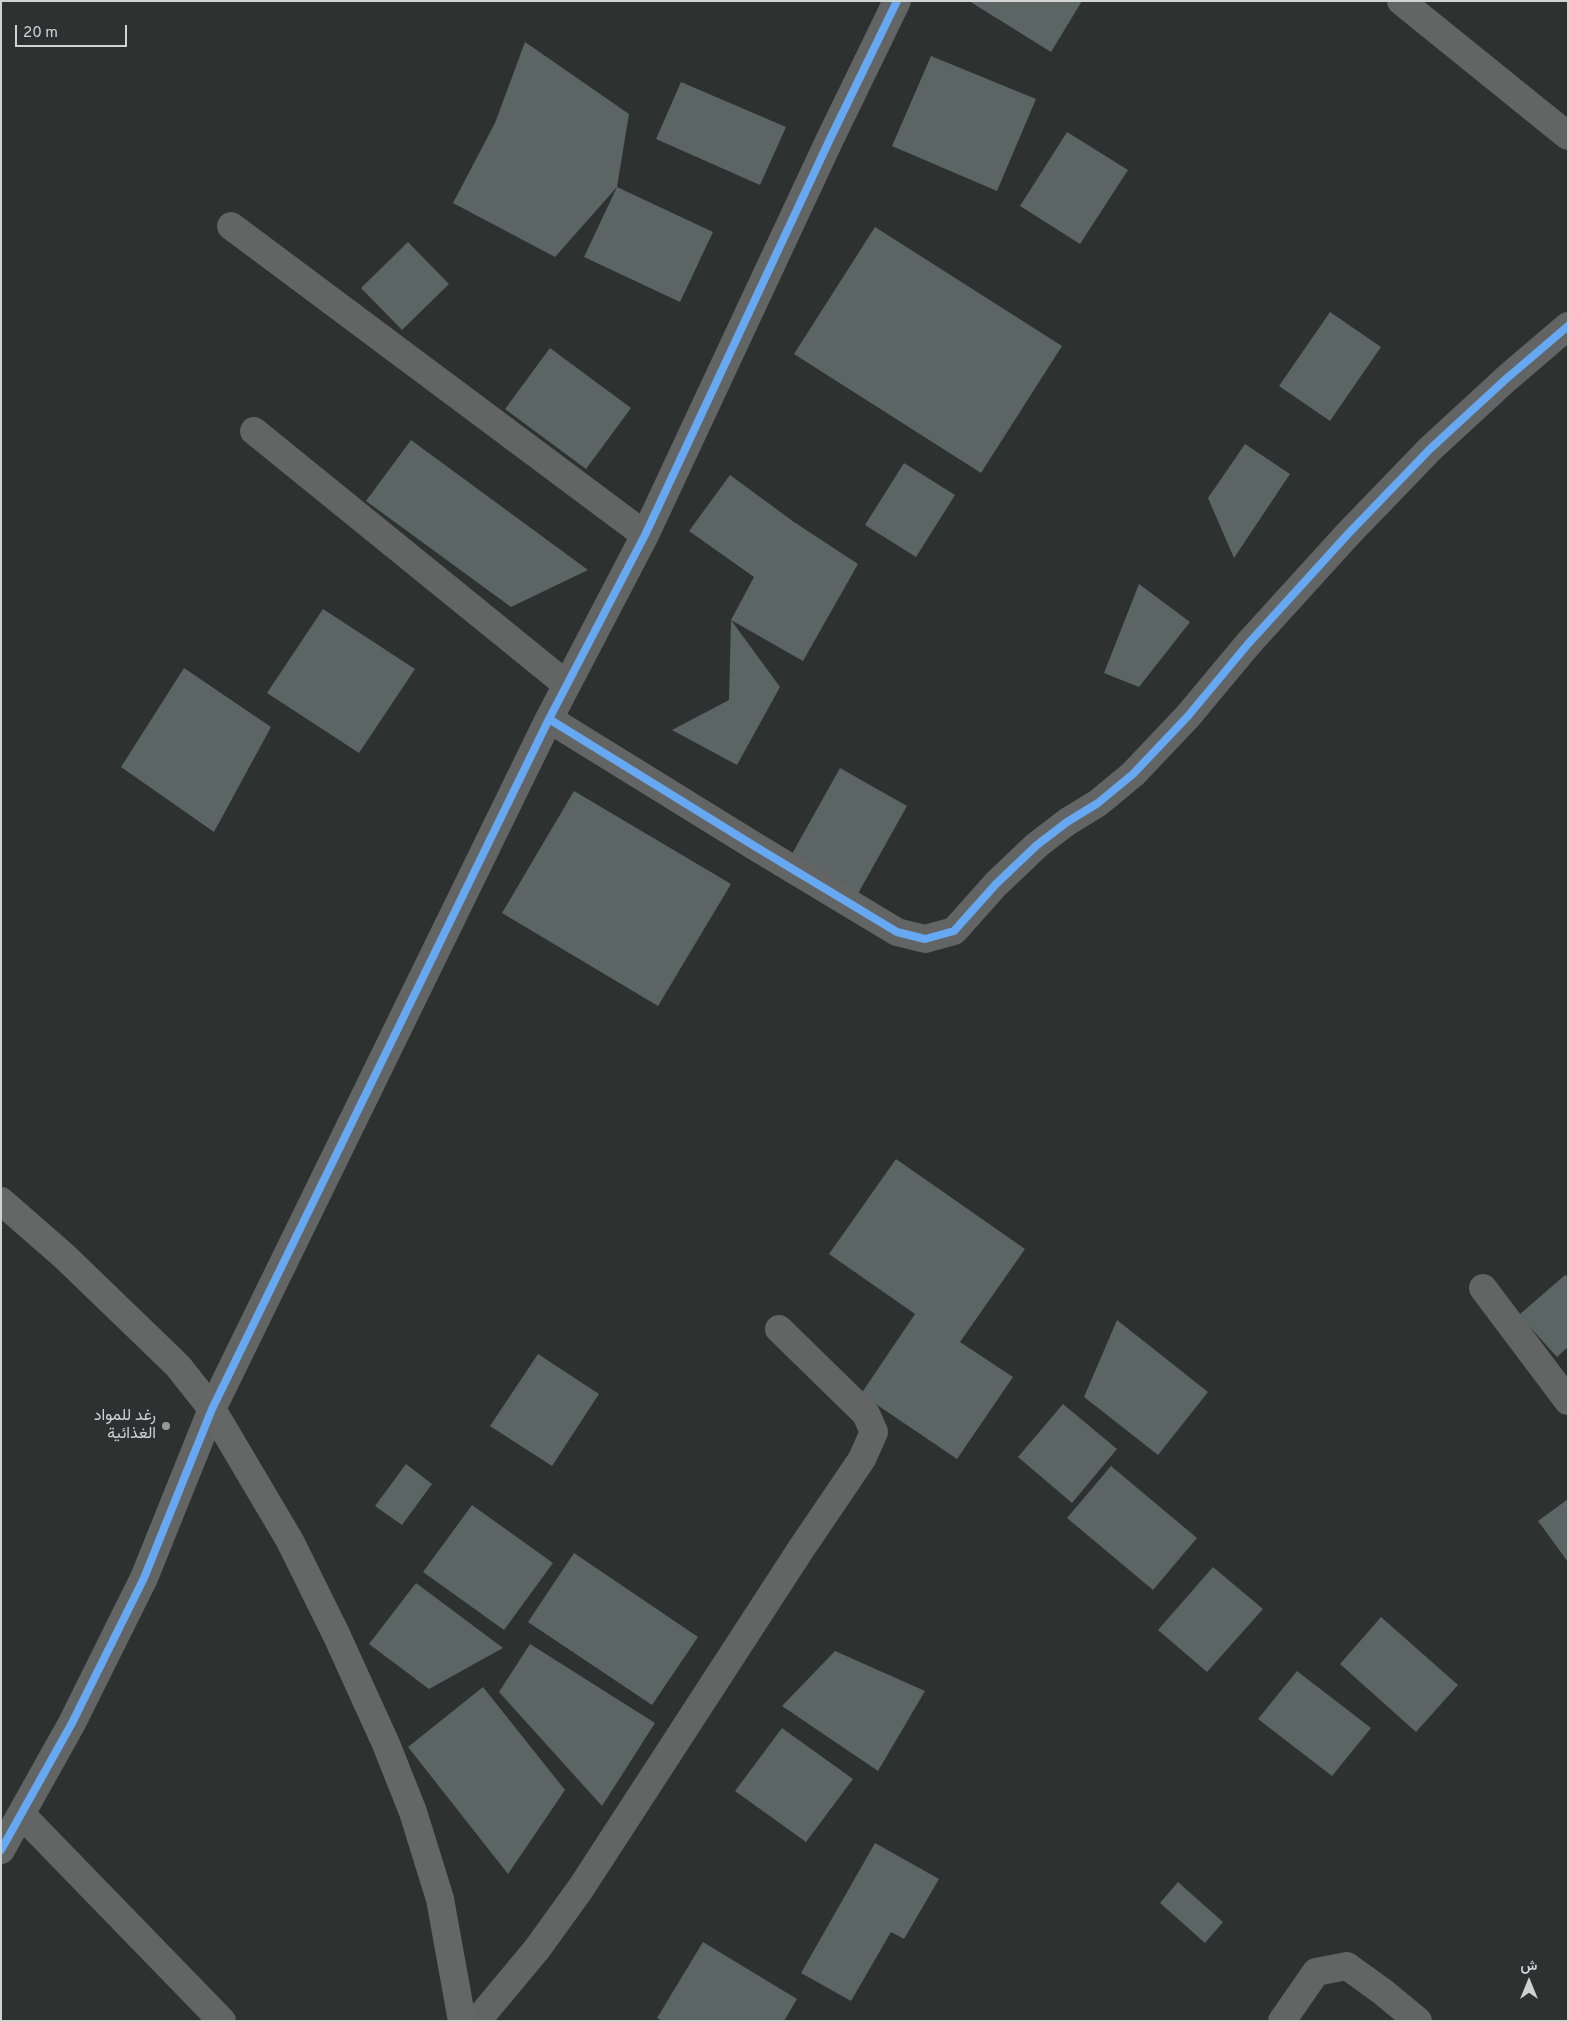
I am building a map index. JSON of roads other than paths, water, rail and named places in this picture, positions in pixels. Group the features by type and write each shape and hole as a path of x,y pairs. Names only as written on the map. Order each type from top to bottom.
{"street":[{"path":"1,1850 72,1723 144,1578 212,1409 549,719 645,535 897,1"},
{"path":"1401,1 1568,136"},
{"path":"231,226 645,535"},
{"path":"549,719 897,932 925,939 954,931 996,884 1037,845 1067,822 1098,803 1133,774 1188,716 1248,644 1348,534 1416,463 1506,379 1568,326"},
{"path":"254,431 567,684"},
{"path":"1,1200 64,1256 178,1366 212,1409 290,1541 336,1634 386,1744 413,1812 440,1899 462,2021"},
{"path":"1483,1288 1568,1401"},
{"path":"477,2021 537,1949 581,1888 801,1549 862,1459 874,1432 866,1414 779,1328"},
{"path":"21,1814 222,2021"},
{"path":"1282,2021 1316,1972 1347,1966 1418,2021"}],"place":[{"name":"رغد للمواد الغذائية","path":"166,1426"}]}
